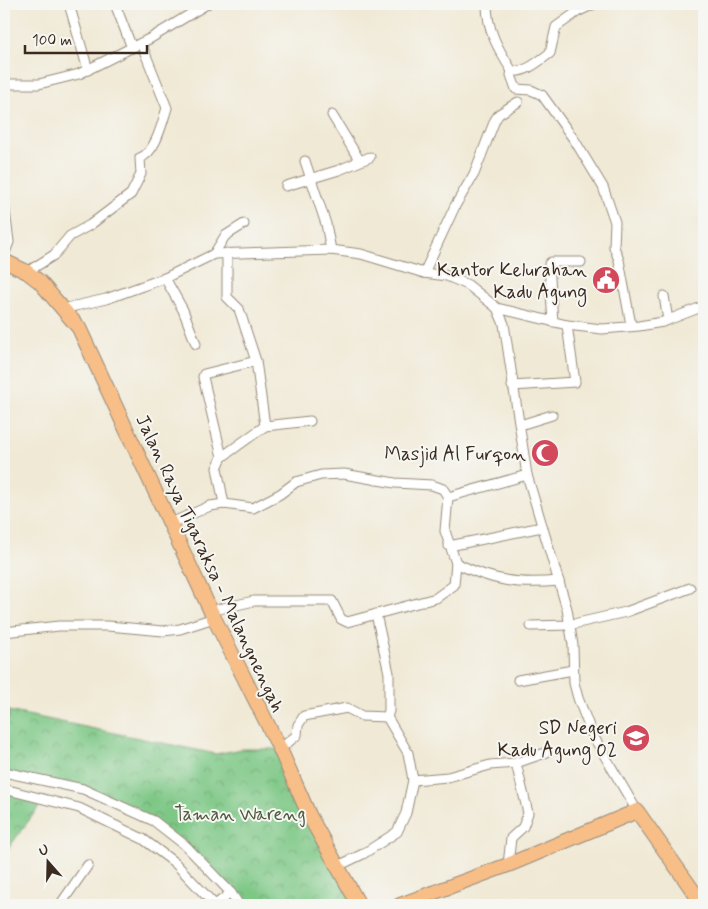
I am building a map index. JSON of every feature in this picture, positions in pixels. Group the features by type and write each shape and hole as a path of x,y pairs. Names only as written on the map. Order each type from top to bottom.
{"main road":[{"name":"Jalan Raya Tigaraksa - Malangnengah","path":"4,261 27,272 57,299 62,309 79,328 212,614 280,749 310,817 359,905"},
{"path":"400,905 508,865 637,811 703,905"}],"street":[{"path":"69,4 88,70"},
{"path":"115,4 132,48"},
{"path":"4,84 53,82 88,70 132,48 207,4"},
{"path":"487,4 487,21 498,50 512,71 511,75 516,89 531,90 542,95 575,141 603,187 614,222 614,247 619,260 631,325"},
{"path":"512,71 518,72 532,66 550,53 556,28 577,12 594,4"},
{"path":"27,272 54,256 70,236 106,213 131,194 137,186 141,174 140,158 146,156 157,136 167,108 141,43"},
{"path":"424,274 455,206 474,174 495,120 499,114 518,102"},
{"path":"332,115 360,162"},
{"path":"286,186 339,170 370,157"},
{"path":"305,161 326,224 331,250"},
{"path":"4,203 9,242 4,255"},
{"path":"214,254 225,236 244,224"},
{"path":"62,309 106,299 165,278 214,254 331,250 361,254 424,274 447,276 468,285 497,308 567,325 602,329 631,325 639,326 668,320 704,306"},
{"path":"227,253 227,298 239,310 256,361 265,426"},
{"path":"553,322 549,264 581,262"},
{"path":"165,278 183,310 196,344"},
{"path":"664,296 668,320"},
{"path":"497,308 504,324 527,475 567,610 578,698 592,734 637,811"},
{"path":"512,386 575,382 567,325"},
{"path":"222,457 203,377 204,374 256,361"},
{"path":"520,425 552,414"},
{"path":"224,504 217,468 222,457 265,426 310,421"},
{"path":"4,632 59,626 108,626 163,631 180,629 212,614 249,602 317,600 335,603 340,619 344,622 423,602 449,590 454,585 456,563 449,546 446,530 448,497 443,489 432,485 395,483 344,474 321,474 296,482 280,494 253,508 224,504 210,506 171,523"},
{"path":"448,497 527,475"},
{"path":"449,546 542,527"},
{"path":"456,563 479,575 509,582 530,584 559,581"},
{"path":"532,626 569,625 626,612 690,588"},
{"path":"338,866 363,854 397,832 406,813 412,780 408,753 387,716 389,711 389,674 376,614"},
{"path":"518,680 573,670"},
{"path":"280,749 297,736 298,725 304,716 347,708 362,716 387,716"},
{"path":"412,780 448,777 490,766 516,763 545,753"},
{"path":"508,865 511,838 523,827 528,814 516,763"},
{"path":"4,772 83,789 154,821 186,846 231,893 239,905"},
{"path":"4,789 79,808 143,839 175,863 215,905 231,893"},
{"path":"60,905 88,865"}],"green space":[{"name":"Taman Wareng","path":"8,711 216,754 242,749 280,749 359,905 239,905 231,893 154,821 83,789 4,772 4,740"},
{"path":"4,789 44,800 4,854"}],"place":[{"name":"Kantor Kelurahan Kadu Agung","path":"606,280"},
{"name":"Masjid Al Furqon","path":"545,453"},
{"name":"SD Negeri Kadu Agung 02","path":"636,738"}]}
